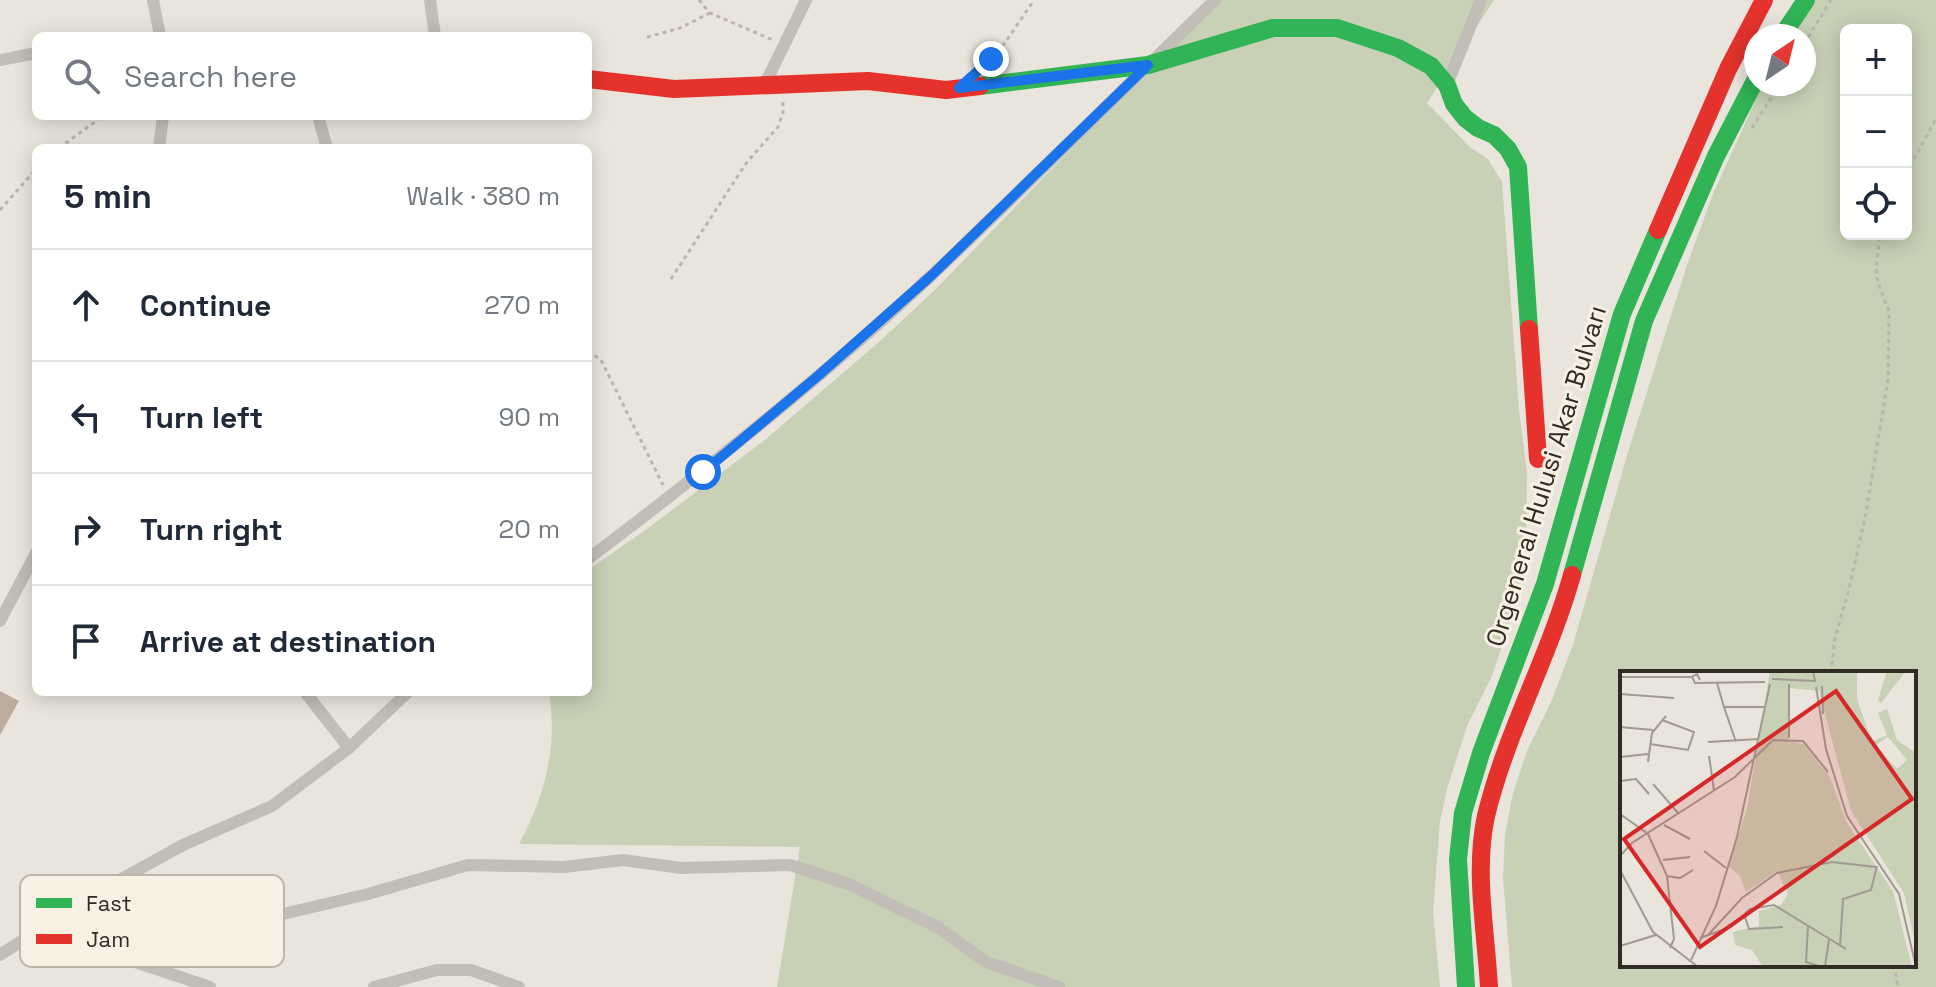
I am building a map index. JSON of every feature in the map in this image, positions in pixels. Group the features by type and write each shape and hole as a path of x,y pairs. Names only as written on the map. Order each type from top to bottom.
{"main road":[{"name":"Orgeneral Hulusi Akar Bulvarı","path":"1466,987 1458,859 1463,813 1481,753 1545,584 1622,314 1728,69 1764,0"},
{"path":"1790,24 1806,0"},
{"path":"592,79 674,89 868,81 946,90 1148,65 1273,28 1337,28 1398,48 1431,66 1447,85 1454,104 1465,118 1494,135 1508,149 1518,167 1538,459"},
{"name":"Orgeneral Hulusi Akar Bulvarı","path":"1489,987 1481,859 1486,818 1503,761 1567,592 1644,321 1716,156 1747,96"}],"street":[{"path":"153,0 159,32"},
{"path":"430,0 434,32"},
{"path":"772,84 784,45 806,0"},
{"path":"592,556 819,375 932,275 1215,0"},
{"path":"1447,85 1481,0"},
{"path":"0,60 32,54"},
{"path":"160,144 162,120"},
{"path":"319,120 326,144"},
{"path":"0,621 32,561"},
{"path":"308,696 349,748"},
{"path":"129,875 183,845 272,806 349,748 404,696"},
{"path":"284,914 368,894 468,865 564,867 623,860 681,868 790,865 849,884 939,928 986,962 1059,987"},
{"path":"0,955 20,942"},
{"path":"148,967 210,987"},
{"path":"374,987 412,982 437,970 471,970 519,987"}],"path":[{"path":"699,0 710,13 784,45"},
{"path":"959,88 1005,43 1034,0"},
{"path":"1816,24 1831,0"},
{"path":"647,37 680,28 710,13"},
{"path":"671,279 747,162 778,127 784,103 772,84"},
{"path":"1909,168 1936,119"},
{"path":"64,144 98,120"},
{"path":"0,210 32,174"},
{"path":"1831,671 1832,650 1865,518 1888,381 1889,311 1876,269 1879,240"},
{"path":"592,354 601,360 669,497"},
{"path":"1894,967 1898,987"}],"green space":[{"path":"1215,0 1494,0 1427,103 1471,148 1488,159 1502,182 1519,410 1527,473 1526,538 1509,627 1491,678 1467,726 1440,821 1433,911 1440,987 777,987 800,847 519,844 536,808 547,770 552,732 549,696 592,696 592,567 766,439 935,290"},
{"path":"1799,0 1936,0 1936,987 1512,987 1503,878 1505,835 1512,797 1526,753 1551,702 1573,645 1628,452 1687,265 1713,194 1758,96 1816,96 1816,24 1789,24"}],"building":[{"path":"0,691 19,701 0,735"}],"traffic: fast":[{"path":"1790,24 1806,0"},
{"path":"980,86 1148,65 1273,28 1337,28 1398,48 1431,66 1447,85 1454,104 1465,118 1494,135 1508,149 1518,167 1529,329"},
{"path":"1572,575 1644,321 1716,156 1747,96"},
{"path":"1466,987 1458,859 1463,813 1481,753 1545,584 1622,314 1658,230"}],"traffic: jam":[{"path":"1658,230 1728,69 1764,0"},
{"path":"592,79 674,89 868,81 946,90 980,86"},
{"path":"1529,329 1538,459"},
{"path":"1489,987 1481,880 1486,816 1494,785 1552,636 1572,575"}],"route":[{"path":"703,472 932,275 1148,65 959,88 991,59"}]}
